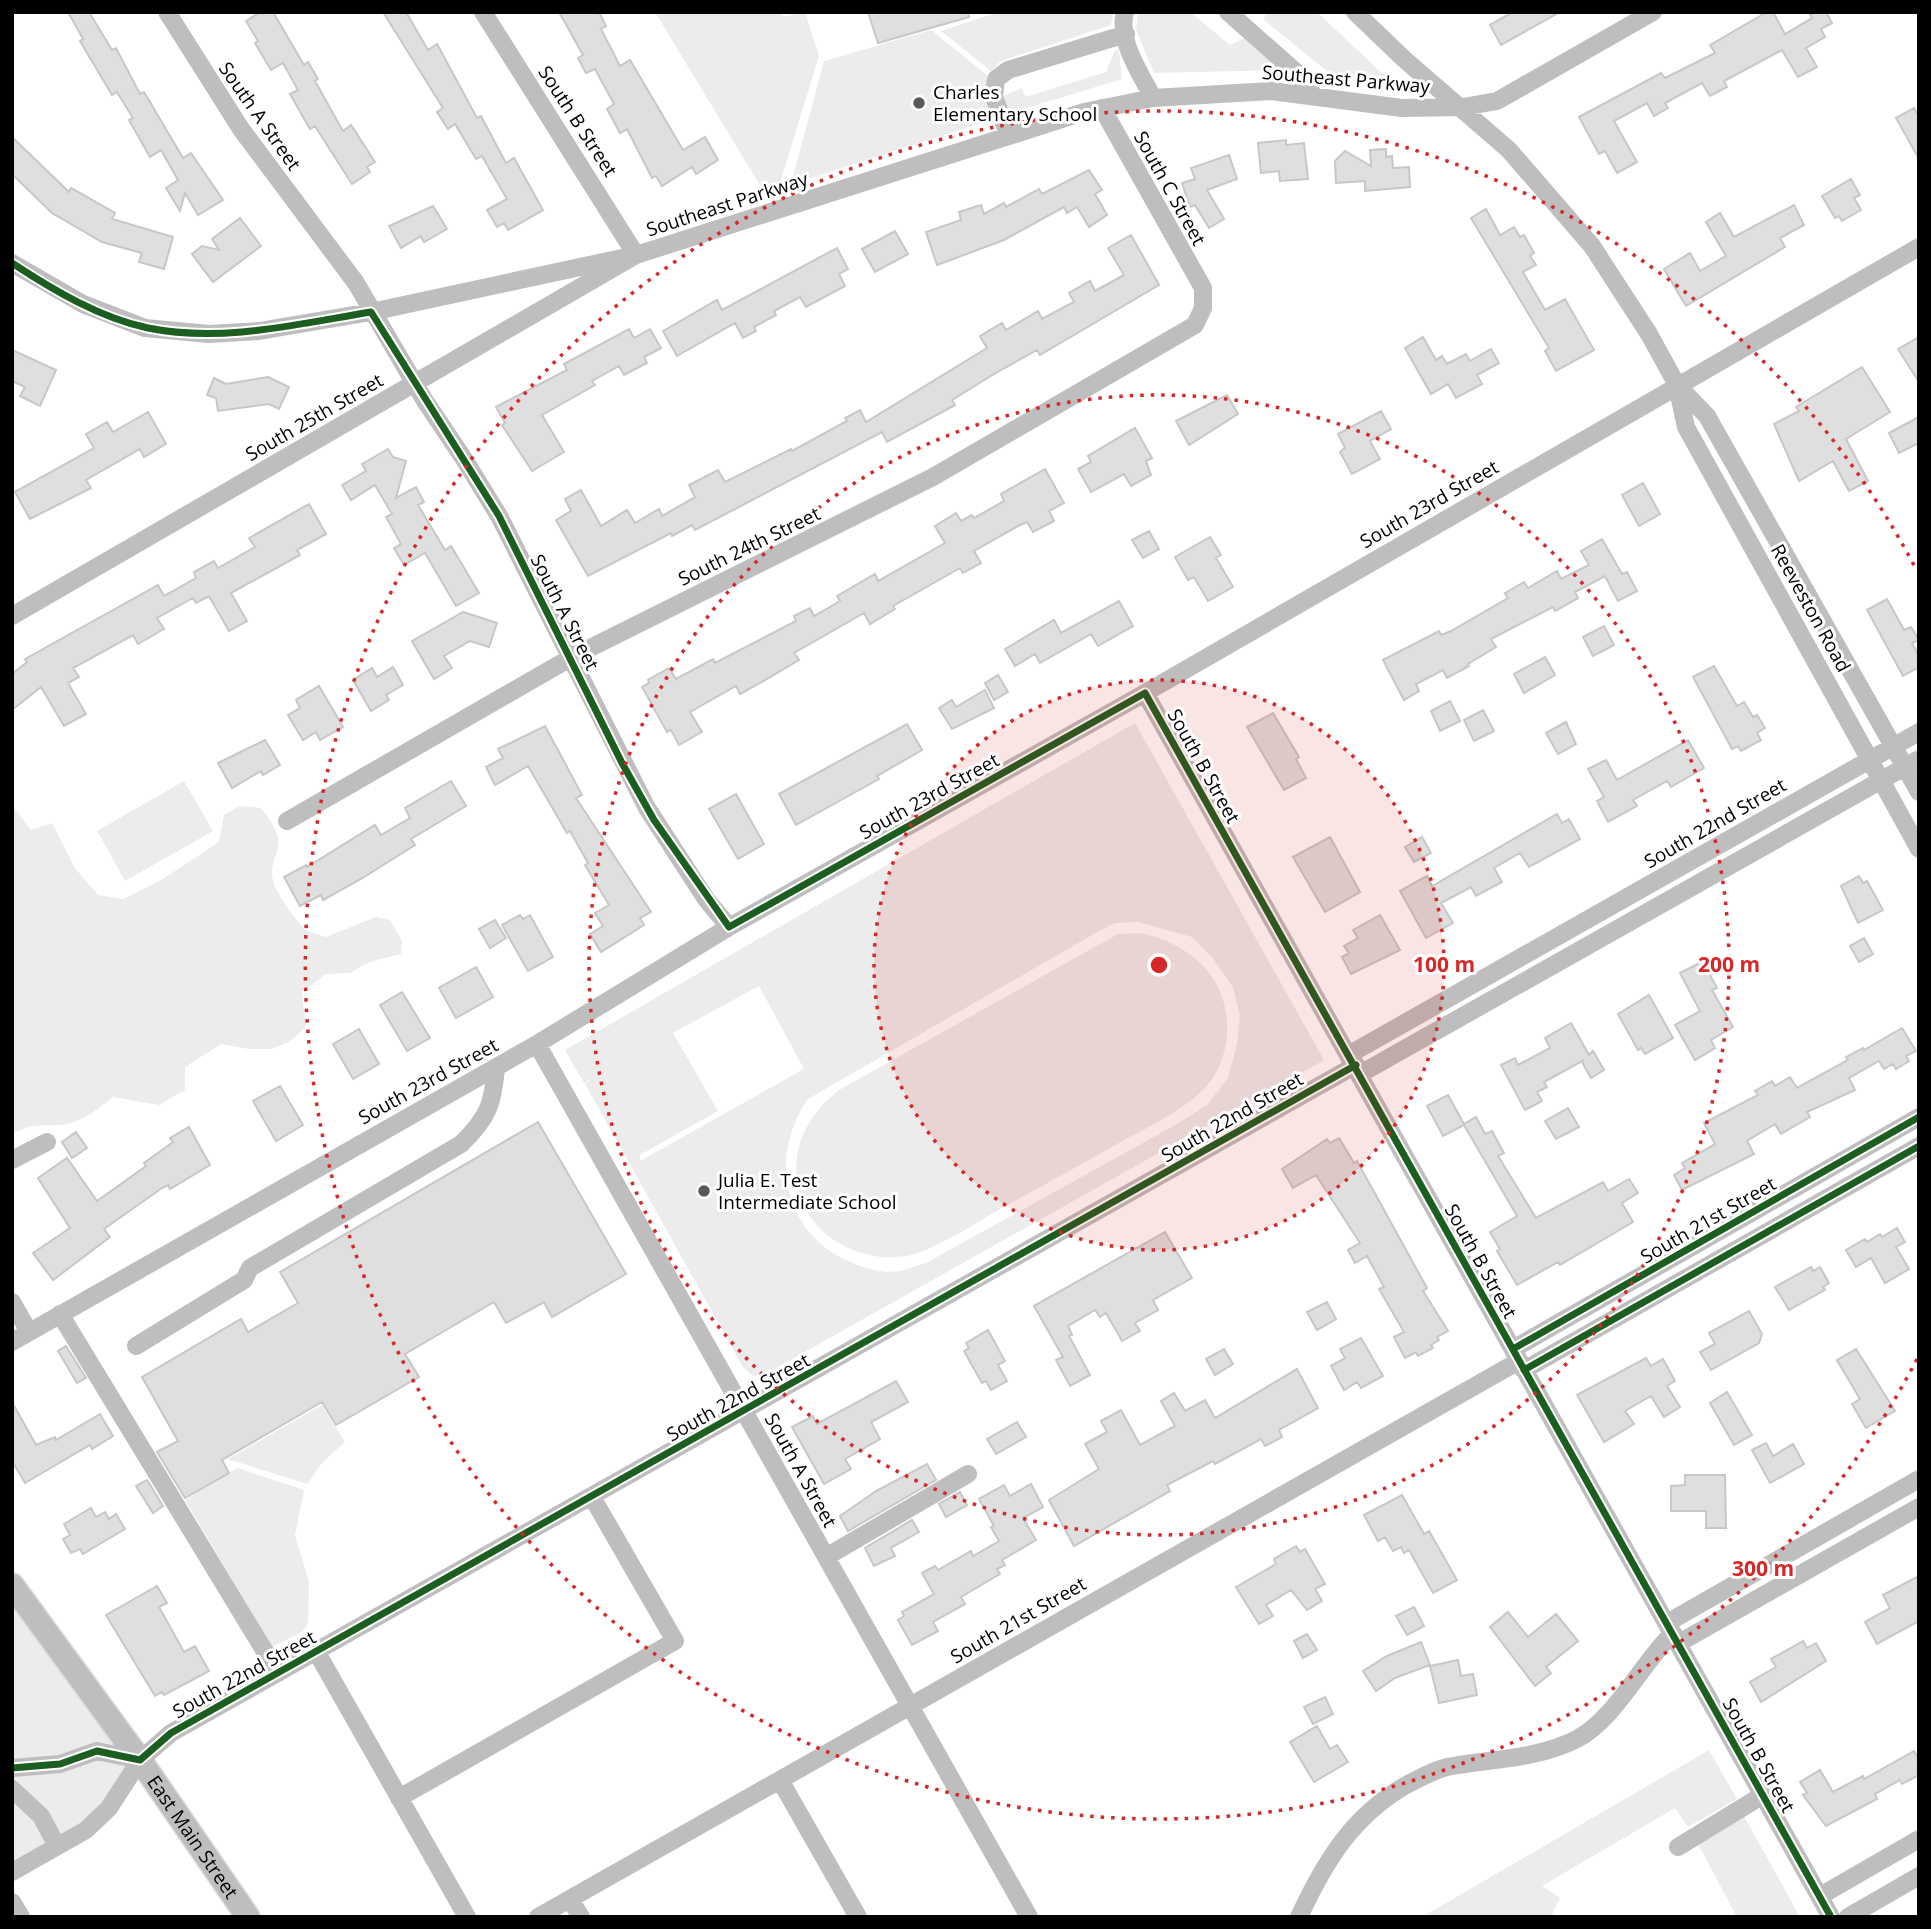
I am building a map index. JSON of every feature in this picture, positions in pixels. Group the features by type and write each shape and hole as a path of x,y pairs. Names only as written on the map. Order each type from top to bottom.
{"main road":[{"name":"East Main Street","path":"12,1585 140,1760 248,1917"}],"street":[{"name":"South A Street","path":"167,12 241,129 356,284 499,516 647,808 706,899 729,927"},
{"name":"South B Street","path":"482,12 636,255"},
{"path":"1125,12 1128,49 1153,98"},
{"path":"1228,12 1297,73 1314,96"},
{"name":"Reeveston Road","path":"1355,12 1404,59 1463,107 1509,150 1592,246 1649,334 1676,385 1686,427 1919,849"},
{"path":"1463,107 1497,101 1653,12"},
{"path":"1009,136 994,97 996,79 1008,70 1126,34"},
{"name":"Southeast Parkway","path":"12,263 83,304 145,328 209,334 259,331 372,312 636,255 1009,136 1102,108 1153,98 1271,90 1402,108 1463,107"},
{"name":"South C Street","path":"1102,108 1203,288"},
{"name":"South 23rd Street","path":"12,1342 537,1044 729,927 1145,693 1919,247"},
{"name":"South 25th Street","path":"12,616 636,255"},
{"name":"South 24th Street","path":"287,821 572,657 922,482 1183,335 1198,319 1203,308 1203,288"},
{"name":"Reeveston Road","path":"1676,385 1707,416 1893,747 1912,763 1919,792"},
{"name":"South B Street","path":"1145,693 1831,1917"},
{"name":"South 22nd Street","path":"12,1872 86,1830 109,1808 140,1760 171,1733 744,1412 1355,1064 1607,909 1919,732"},
{"name":"South 22nd Street","path":"1355,1064 1620,928 1912,763"},
{"path":"1607,909 1620,928"},
{"name":"South A Street","path":"537,1044 1029,1917"},
{"path":"136,1346 244,1280 250,1268 461,1144 483,1122 493,1096 496,1067"},
{"name":"South 21st Street","path":"1519,1360 1776,1199 1919,1117"},
{"path":"12,1160 47,1142"},
{"name":"South 21st Street","path":"538,1917 1519,1360 1788,1220 1919,1146"},
{"path":"1776,1199 1788,1220"},
{"path":"12,1302 29,1332"},
{"path":"60,1314 278,1673"},
{"path":"827,1557 968,1474"},
{"path":"1299,1917 1335,1848 1356,1823 1381,1801 1444,1768 1543,1751 1576,1740 1593,1728 1612,1708 1652,1653 1673,1633 1917,1485"},
{"path":"399,1798 675,1641 593,1497"},
{"path":"1673,1633 1919,1507"},
{"path":"316,1651 467,1917"},
{"path":"12,1768 60,1764 97,1751 140,1760"},
{"path":"780,1780 858,1917"},
{"path":"12,1789 41,1816 57,1846"},
{"path":"1678,1847 1763,1795"},
{"path":"1820,1896 1919,1839"},
{"path":"1848,1917 1919,1877"},
{"path":"570,1899 580,1917"},
{"path":"12,1902 21,1917"}],"shaded area":[{"path":"655,12 780,12 783,17 805,12 819,56 779,186 764,192"},
{"path":"998,12 1113,12 1111,25 1001,61 991,71 941,31"},
{"path":"1138,12 1190,12 1230,45 1247,37 1282,70 1154,73 1136,30"},
{"path":"1266,12 1317,12 1387,78 1380,84 1328,72 1264,20"},
{"path":"931,30 987,75 987,100 994,119 795,183 792,180 824,61"},
{"path":"1115,50 1119,51 1122,79 1007,114 1001,97 1022,88 1025,97 1106,72"},
{"path":"1135,723 1324,1060 771,1371 753,1376 743,1367 585,1084 594,1077 584,1083 565,1050","holes":["1138,922 1192,937 1215,961 1233,987 1240,1016 1237,1044 1228,1078 1208,1104 1179,1123 926,1263 894,1272 867,1268 854,1264 826,1248 809,1231 796,1212 786,1168 788,1144 808,1099 1099,931 1115,923","759,986 804,1069 640,1161 640,1155 718,1111 673,1033"]},
{"path":"184,781 213,831 125,881 97,831"},
{"path":"12,805 31,830 52,823 75,868 98,895 123,899 163,879 219,842 224,815 239,806 261,808 277,834 278,843 272,873 274,884 302,926 309,932 326,937 376,917 390,920 402,941 401,954 369,962 350,973 326,974 302,992 306,1027 289,1042 272,1049 249,1049 221,1044 185,1067 185,1090 159,1105 113,1097 95,1111 75,1121 60,1125 31,1126 12,1134"},
{"path":"1140,933 1159,938 1191,955 1215,981 1222,997 1226,1014 1225,1049 1220,1065 1202,1091 1156,1123 946,1240 919,1252 907,1256 873,1256 841,1244 814,1222 799,1191 799,1148 810,1122 839,1090 1118,934"},
{"path":"322,1405 345,1442 322,1463 307,1484 228,1459"},
{"path":"237,1468 304,1490 295,1535 309,1582 308,1624 302,1632 272,1647 185,1500"},
{"path":"12,1585 140,1760 109,1808 12,1872"},
{"path":"1709,1750 1737,1799 1688,1827 1675,1808 1542,1886 1560,1898 1551,1917 1422,1917"},
{"path":"1744,1816 1800,1917 1737,1917 1698,1844"}],"building":[{"path":"68,12 89,12 112,50 116,48 140,94 144,92 183,158 191,153 223,200 198,215 185,193 180,211 166,188 178,180 161,150 150,157 129,120 133,118 117,92 112,95 80,41 83,39"},
{"path":"260,12 273,12 304,65 308,62 318,79 315,81 343,131 351,125 375,162 367,167 370,172 352,184 315,126 310,129 290,94 298,90 283,63 271,70 255,43 258,41 246,21"},
{"path":"383,12 406,12 428,50 437,44 477,118 481,116 506,163 514,158 543,210 508,230 504,223 497,227 487,210 507,199 482,156 476,159 455,124 448,129 437,112 443,108"},
{"path":"559,12 599,12 606,26 601,29 620,66 630,60 683,150 705,137 718,160 696,174 692,167 662,186 656,176 652,178 627,129 620,133 607,109 614,104 595,69 586,73 578,58 583,55"},
{"path":"868,12 968,12 969,17 878,43"},
{"path":"1513,12 1560,12 1501,45 1490,25"},
{"path":"1767,12 1773,12 1785,34 1812,18 1809,12 1826,12 1832,23 1821,29 1825,37 1806,48 1817,67 1798,77 1782,50 1724,81 1727,87 1710,96 1702,83 1665,103 1668,108 1654,116 1647,103 1614,121 1637,162 1617,173 1605,151 1599,154 1579,117 1661,73 1665,78 1715,53 1710,45"},
{"path":"1914,108 1919,117 1919,159 1896,118"},
{"path":"12,137 69,192 71,188 115,213 112,219 173,237 164,269 139,262 142,253 102,242 52,213 12,174"},
{"path":"1286,140 1286,145 1304,143 1308,179 1280,181 1279,171 1261,173 1258,143"},
{"path":"1386,149 1386,157 1392,156 1393,168 1409,167 1410,187 1365,191 1365,181 1336,183 1335,161 1345,151 1371,166 1370,150"},
{"path":"1229,155 1237,179 1207,190 1224,219 1209,228 1195,205 1190,207 1182,183 1195,179 1191,168"},
{"path":"1089,170 1102,190 1095,194 1107,215 1089,227 1077,207 1067,213 1064,207 1004,240 937,265 926,232 961,220 959,212 981,205 984,214 1004,203 1006,207 1039,189 1042,194"},
{"path":"1851,179 1860,195 1854,198 1861,210 1842,221 1839,216 1835,218 1822,196"},
{"path":"1794,205 1804,225 1780,238 1785,247 1686,306 1664,269 1690,253 1700,271 1726,256 1706,222 1720,213 1734,237"},
{"path":"433,206 447,229 424,242 421,236 401,248 389,226"},
{"path":"1486,209 1500,235 1514,227 1520,237 1524,235 1534,253 1530,256 1536,265 1523,272 1545,310 1565,299 1594,350 1556,371 1545,351 1549,348 1471,218"},
{"path":"240,218 261,246 213,282 192,254 202,246 219,250 212,239"},
{"path":"895,231 908,254 875,272 862,249"},
{"path":"1131,235 1159,285 1040,355 1037,350 994,374 952,400 955,405 887,442 882,432 695,530 692,525 672,536 671,533 588,576 556,520 571,511 565,499 581,490 601,526 627,510 635,523 659,509 662,516 695,497 689,485 718,470 725,482 791,449 792,451 847,421 845,418 860,410 866,422 987,348 980,336 1002,323 1006,330 1038,311 1042,319 1074,302 1069,293 1090,281 1095,291 1124,275 1108,248"},
{"path":"837,248 848,269 839,274 845,286 806,307 800,297 774,311 776,315 754,327 756,331 743,338 735,323 677,356 663,331 717,300 722,310"},
{"path":"629,329 634,338 650,329 661,348 644,357 647,363 624,375 619,366 592,381 595,385 542,415 564,452 532,471 502,425 505,423 496,407 567,370 564,364"},
{"path":"1423,337 1436,360 1442,356 1447,364 1466,354 1470,361 1491,349 1499,363 1477,375 1482,384 1456,398 1448,384 1431,394 1405,348"},
{"path":"1919,337 1919,382 1898,349"},
{"path":"12,350 56,370 40,406 20,396 25,387 12,381"},
{"path":"1862,367 1890,412 1846,439 1868,481 1849,491 1833,461 1799,481 1774,424 1799,411 1796,407"},
{"path":"268,377 289,387 279,409 269,404 218,411 216,398 207,395 214,378 226,384"},
{"path":"1227,395 1238,414 1189,445 1176,421"},
{"path":"1381,411 1391,429 1370,441 1380,459 1352,474 1340,452 1345,448 1338,434"},
{"path":"148,412 166,444 144,457 140,449 86,480 91,488 30,519 15,492 94,448 86,434 107,422 113,432"},
{"path":"1919,417 1919,443 1899,453 1889,433"},
{"path":"1135,428 1152,458 1146,461 1151,475 1131,486 1124,474 1091,492 1078,469 1091,462 1088,456"},
{"path":"388,449 393,457 406,461 396,498 416,487 424,502 418,505 445,550 451,546 479,593 456,606 425,553 404,565 394,548 401,544 386,517 392,514 375,485 351,500 342,485 366,471 362,464"},
{"path":"1045,469 1064,503 1049,511 1054,521 1033,532 1027,522 1018,526 974,551 981,563 963,573 960,568 893,606 895,609 870,624 864,613 794,653 799,660 760,683 740,694 736,686 690,712 702,732 679,745 671,730 667,732 642,687 649,683 648,680 669,668 676,679 713,659 715,663 796,621 794,616 810,608 814,616 840,601 837,596 875,574 878,581 945,543 935,526 956,513 961,521 972,515 974,518 1004,501 1001,494"},
{"path":"1643,483 1660,514 1639,526 1622,495"},
{"path":"309,504 326,534 297,550 300,555 231,593 247,621 229,631 209,596 196,603 193,598 157,618 164,629 138,644 133,635 73,668 79,677 68,683 86,714 64,726 41,687 12,710 12,674 27,662 25,659 158,585 164,596 196,578 194,572 214,561 218,568 255,547 249,538"},
{"path":"1149,531 1159,549 1143,558 1132,540"},
{"path":"1210,537 1221,555 1216,558 1233,587 1208,601 1194,577 1188,580 1175,557"},
{"path":"1602,539 1622,574 1627,572 1637,591 1618,601 1605,576 1575,592 1578,598 1555,611 1553,607 1491,639 1496,647 1468,664 1469,666 1447,678 1443,670 1416,684 1419,691 1404,700 1383,660 1439,631 1441,635 1451,631 1508,598 1505,593 1524,582 1528,588 1557,571 1561,579 1589,565 1581,551"},
{"path":"1887,599 1904,630 1911,627 1919,640 1912,643 1919,656 1919,667 1903,676 1867,610"},
{"path":"1119,601 1133,626 1098,646 1091,634 1040,663 1035,654 1015,666 1005,649 1054,620 1061,633"},
{"path":"463,612 497,623 489,647 470,641 444,656 452,668 434,679 412,641"},
{"path":"1604,626 1614,645 1593,656 1583,637"},
{"path":"1545,657 1555,675 1524,693 1514,674"},
{"path":"1714,666 1737,706 1744,702 1753,717 1757,715 1765,728 1757,733 1761,740 1741,751 1738,746 1732,749 1693,677"},
{"path":"393,667 403,685 386,695 389,700 371,711 353,680 372,668 377,677"},
{"path":"998,675 1008,692 994,700 985,683"},
{"path":"319,686 343,727 320,740 316,732 303,740 288,715 300,708 296,700"},
{"path":"985,690 994,708 952,729 939,708 952,700 956,707"},
{"path":"1450,701 1460,721 1440,731 1431,711"},
{"path":"1483,710 1494,731 1474,741 1464,720"},
{"path":"1273,713 1299,757 1296,759 1306,778 1284,790 1247,727"},
{"path":"1566,722 1576,744 1558,754 1546,733"},
{"path":"907,724 922,750 877,776 879,779 796,825 779,794"},
{"path":"545,726 582,795 576,798 651,912 640,918 644,925 601,952 590,934 603,926 595,913 609,905 585,865 588,863 570,831 567,833 528,766 495,785 486,767 503,758 498,749"},
{"path":"265,740 280,765 263,775 261,771 232,788 218,763"},
{"path":"1688,740 1704,768 1671,787 1667,781 1633,800 1637,806 1608,822 1597,801 1604,797 1588,769 1606,760 1617,780"},
{"path":"451,781 466,806 411,839 415,845 361,879 323,900 321,895 300,906 284,877 306,865 307,867 375,825 381,835 410,818 405,808"},
{"path":"736,794 764,844 738,859 709,809"},
{"path":"1557,814 1562,823 1569,819 1580,839 1529,867 1520,853 1494,868 1502,882 1476,896 1471,887 1441,903 1453,923 1426,938 1400,891 1427,876 1432,886"},
{"path":"1330,837 1360,892 1325,912 1293,857"},
{"path":"1422,837 1431,853 1414,862 1405,847"},
{"path":"1859,876 1863,883 1867,881 1883,910 1858,923 1841,886"},
{"path":"520,915 523,919 530,915 553,957 528,971 502,925"},
{"path":"1380,915 1400,950 1351,974 1342,957 1349,953 1344,946 1358,938 1353,930"},
{"path":"495,920 506,938 490,948 479,929"},
{"path":"1864,938 1873,954 1859,962 1850,946"},
{"path":"1711,957 1718,971 1710,975 1717,988 1712,990 1733,1027 1711,1040 1715,1048 1695,1060 1675,1025 1700,1011 1680,973"},
{"path":"476,967 493,997 456,1018 439,988"},
{"path":"402,992 430,1038 407,1051 380,1005"},
{"path":"1649,995 1673,1038 1645,1054 1641,1048 1638,1050 1618,1014"},
{"path":"1571,1023 1589,1055 1593,1051 1604,1070 1591,1078 1582,1062 1584,1060 1544,1082 1547,1087 1537,1092 1542,1101 1525,1110 1501,1065 1515,1058 1518,1065 1550,1048 1545,1038"},
{"path":"1902,1028 1916,1051 1906,1056 1909,1061 1896,1069 1893,1064 1884,1069 1879,1061 1849,1078 1855,1090 1807,1112 1810,1117 1781,1134 1775,1124 1747,1141 1754,1154 1682,1190 1674,1175 1685,1168 1682,1163 1715,1144 1704,1123 1758,1095 1755,1091 1772,1081 1775,1086 1790,1077 1797,1088 1848,1060 1846,1057"},
{"path":"359,1029 379,1064 353,1079 333,1044"},
{"path":"280,1086 303,1125 276,1141 253,1101"},
{"path":"1448,1095 1464,1124 1476,1117 1485,1134 1492,1131 1504,1153 1498,1156 1536,1218 1603,1182 1608,1191 1629,1179 1638,1193 1622,1203 1633,1222 1560,1265 1558,1262 1517,1285 1497,1251 1500,1249 1490,1232 1517,1216 1464,1125 1443,1136 1427,1106"},
{"path":"1568,1108 1579,1127 1556,1139 1545,1121"},
{"path":"538,1122 626,1274 552,1317 544,1302 506,1323 494,1302 405,1354 419,1377 336,1425 322,1402 222,1460 229,1473 185,1498 157,1452 178,1441 142,1377 241,1319 248,1332 298,1303 280,1272"},
{"path":"189,1127 210,1165 170,1189 168,1185 162,1188 104,1229 110,1237 53,1280 33,1253 70,1228 38,1178 67,1158 97,1201 146,1166 144,1163 173,1142 170,1138"},
{"path":"76,1132 87,1148 72,1158 62,1142"},
{"path":"1339,1138 1354,1163 1357,1161 1427,1288 1423,1291 1448,1331 1437,1337 1439,1340 1431,1345 1433,1348 1418,1356 1416,1352 1405,1358 1394,1337 1404,1332 1379,1289 1384,1287 1367,1256 1355,1263 1348,1250 1360,1243 1316,1175 1293,1188 1282,1169 1327,1139 1330,1143"},
{"path":"1897,1228 1905,1242 1896,1247 1909,1269 1885,1283 1871,1258 1856,1267 1846,1250 1865,1239 1867,1242 1880,1234 1882,1237"},
{"path":"1165,1232 1192,1278 1153,1300 1158,1310 1135,1323 1140,1331 1122,1341 1106,1313 1100,1317 1095,1310 1068,1326 1072,1335 1069,1336 1090,1375 1070,1386 1056,1360 1063,1357 1034,1306"},
{"path":"1811,1267 1813,1271 1820,1267 1829,1283 1823,1287 1825,1290 1789,1310 1775,1287"},
{"path":"1327,1302 1336,1319 1317,1330 1307,1312"},
{"path":"1749,1311 1762,1334 1759,1343 1711,1370 1700,1352 1715,1344 1709,1333"},
{"path":"988,1330 1005,1361 998,1365 1007,1381 991,1390 986,1381 982,1383 964,1351 969,1348 966,1343"},
{"path":"1361,1338 1383,1376 1361,1388 1357,1382 1344,1390 1331,1366 1345,1358 1340,1349"},
{"path":"66,1346 86,1378 77,1383 58,1351"},
{"path":"1224,1349 1233,1364 1215,1375 1206,1359"},
{"path":"1856,1349 1895,1411 1866,1428 1852,1404 1860,1399 1837,1360"},
{"path":"1646,1358 1651,1366 1663,1359 1675,1381 1667,1386 1680,1407 1664,1417 1651,1396 1625,1411 1634,1424 1604,1442 1577,1395"},
{"path":"1297,1369 1318,1408 1279,1430 1282,1437 1265,1446 1261,1439 1215,1464 1213,1461 1167,1485 1170,1491 1074,1546 1049,1500 1099,1469 1085,1444 1107,1432 1101,1421 1121,1410 1140,1445 1175,1426 1161,1401 1174,1393 1185,1411 1205,1400 1215,1418"},
{"path":"896,1381 908,1402 871,1422 880,1439 845,1459 851,1469 824,1484 792,1427 813,1416 817,1424"},
{"path":"1727,1392 1752,1435 1734,1445 1710,1403"},
{"path":"12,1402 36,1445 55,1437 56,1440 100,1414 113,1436 92,1449 90,1445 25,1483 12,1461"},
{"path":"1017,1422 1026,1437 996,1454 987,1439"},
{"path":"1766,1443 1773,1456 1793,1444 1804,1464 1770,1483 1752,1450"},
{"path":"927,1464 936,1480 848,1531 840,1516 876,1491"},
{"path":"1685,1475 1725,1475 1726,1528 1706,1528 1706,1511 1671,1511 1671,1486 1685,1485"},
{"path":"147,1480 163,1506 153,1513 136,1486"},
{"path":"1031,1484 1043,1507 1023,1518 1036,1540 1002,1560 1005,1565 997,1569 1000,1574 961,1597 965,1604 933,1622 938,1631 912,1645 898,1620 904,1616 902,1612 934,1594 922,1573 935,1566 938,1570 971,1551 973,1556 999,1541 979,1499 1004,1485 1010,1496"},
{"path":"960,1492 967,1505 946,1517 939,1504"},
{"path":"1402,1495 1424,1534 1429,1531 1457,1580 1433,1593 1409,1550 1404,1553 1401,1547 1393,1551 1385,1537 1378,1541 1364,1515"},
{"path":"91,1508 96,1517 105,1512 109,1519 116,1514 125,1529 83,1554 80,1549 71,1553 63,1539 70,1535 64,1524"},
{"path":"912,1520 919,1532 891,1548 895,1556 874,1566 865,1548"},
{"path":"1296,1546 1300,1552 1305,1549 1325,1584 1315,1589 1322,1601 1307,1610 1291,1590 1266,1605 1273,1616 1259,1624 1236,1587 1276,1564 1274,1559"},
{"path":"1919,1576 1919,1621 1877,1644 1865,1622 1890,1608 1883,1595"},
{"path":"157,1586 167,1603 159,1607 184,1652 195,1646 209,1671 164,1695 162,1692 155,1696 106,1615"},
{"path":"1414,1607 1424,1626 1407,1635 1396,1616"},
{"path":"1508,1612 1528,1637 1556,1614 1578,1641 1546,1667 1551,1673 1535,1686 1490,1627"},
{"path":"1307,1634 1317,1650 1303,1658 1294,1641"},
{"path":"1803,1641 1807,1648 1816,1643 1826,1661 1761,1702 1750,1682 1776,1667 1771,1659"},
{"path":"1421,1642 1430,1665 1395,1678 1376,1691 1363,1671 1387,1656"},
{"path":"1458,1660 1461,1676 1473,1674 1477,1695 1439,1703 1430,1666"},
{"path":"1325,1697 1333,1714 1313,1724 1304,1707"},
{"path":"1317,1726 1330,1749 1337,1745 1348,1762 1314,1782 1290,1742"},
{"path":"1914,1751 1919,1760 1919,1775 1902,1784 1900,1780 1875,1794 1877,1799 1826,1826 1803,1795 1807,1793 1800,1782 1820,1770 1833,1792 1863,1776 1864,1779"}],"cycle path":[{"path":"12,263 60,293 95,310 148,328 176,332 232,333 371,312 499,516 622,763 654,820 729,927 1145,693 1831,1917"},
{"path":"12,1768 60,1764 97,1751 140,1760 171,1733 1356,1065"},
{"path":"1513,1349 1919,1117"},
{"path":"1524,1370 1919,1146"}],"place":[{"name":"Charles Elementary School","path":"919,103"},
{"name":"Julia E. Test Intermediate School","path":"704,1191"}]}
